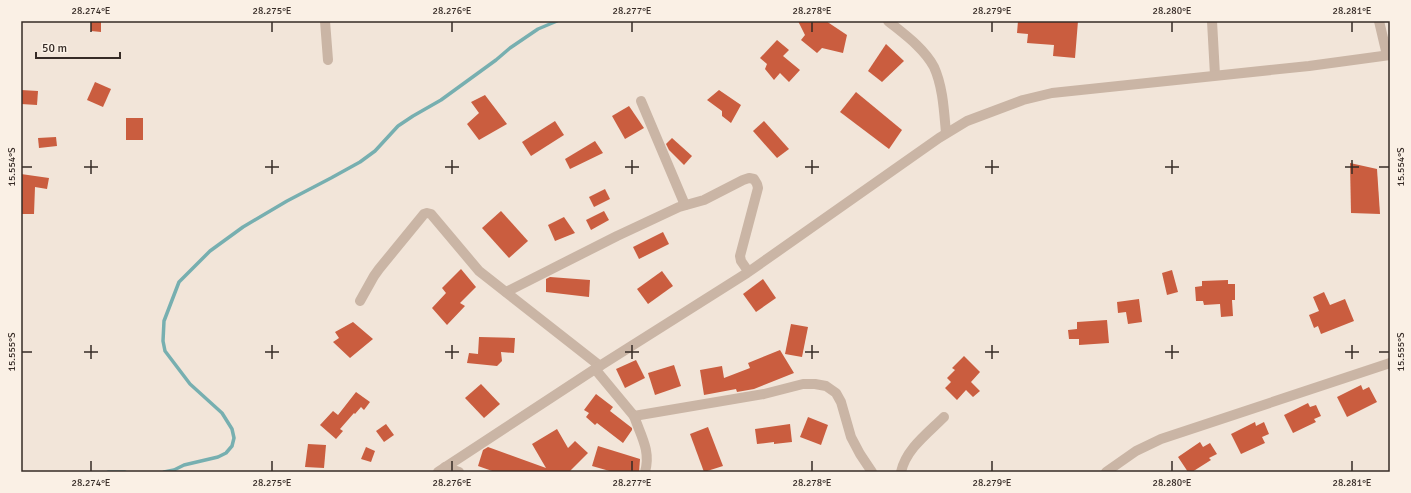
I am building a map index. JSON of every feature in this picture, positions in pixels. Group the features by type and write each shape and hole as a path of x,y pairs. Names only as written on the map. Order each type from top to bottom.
{"street":[{"path":"325,21 328,60"},
{"path":"888,21 912,40 933,66 939,81 946,134"},
{"path":"1212,21 1216,75"},
{"path":"441,470 597,367 748,271 967,121 1023,100 1052,93 1309,66 1388,55 1379,21"},
{"path":"641,101 685,205"},
{"path":"506,292 617,236 685,205 704,200 749,178 754,179 758,188 740,256 741,261 748,271"},
{"path":"360,301 374,276 424,214 431,214 479,271 597,367 634,416 648,452 648,462 645,472"},
{"path":"1106,472 1136,451 1161,439 1390,363"},
{"path":"634,416 764,394 804,384 826,386 836,393 841,402 851,437 872,472"},
{"path":"901,472 902,466 910,452 944,417"},
{"path":"441,470 459,472"}],"building":[{"path":"91,21 101,21 101,32 91,31"},
{"path":"798,21 826,21 847,35 843,53 822,48 817,53 801,40 805,35"},
{"path":"1018,21 1078,21 1075,58 1053,56 1054,45 1027,43 1028,34 1017,33"},
{"path":"777,40 789,50 783,56 800,70 789,82 780,73 774,80 765,69 767,64 760,58"},
{"path":"886,44 904,61 882,82 868,71"},
{"path":"95,82 111,89 103,107 87,100"},
{"path":"21,90 38,91 37,105 21,104"},
{"path":"719,90 741,105 731,123 722,116 722,111 707,100"},
{"path":"856,92 902,130 889,149 840,112"},
{"path":"485,95 507,124 479,140 467,124 479,113 471,102"},
{"path":"629,106 644,128 625,139 612,116"},
{"path":"126,118 143,118 143,140 126,140"},
{"path":"555,121 564,135 531,156 522,142"},
{"path":"764,121 789,149 777,158 753,131"},
{"path":"56,137 57,146 39,148 38,138"},
{"path":"672,138 692,156 684,165 669,150 666,144"},
{"path":"595,141 603,153 570,169 565,159"},
{"path":"1350,163 1377,169 1380,214 1351,213"},
{"path":"21,174 49,178 47,189 35,187 34,214 21,214"},
{"path":"605,189 610,199 594,207 589,197"},
{"path":"501,211 528,241 509,258 482,228"},
{"path":"604,211 609,220 591,230 586,220"},
{"path":"564,217 575,233 555,241 548,225"},
{"path":"663,232 669,244 639,259 633,247"},
{"path":"461,269 476,287 460,303 465,306 447,325 432,308 446,293 442,288"},
{"path":"1172,270 1178,292 1167,295 1162,273"},
{"path":"662,271 673,286 648,304 637,289"},
{"path":"550,277 590,280 589,297 546,292 546,279"},
{"path":"763,279 776,298 756,312 743,294"},
{"path":"1228,280 1228,284 1235,284 1235,300 1232,300 1233,316 1221,317 1220,304 1204,305 1203,301 1196,301 1195,287 1202,286 1202,281"},
{"path":"1324,292 1330,305 1345,299 1354,321 1321,334 1318,326 1314,328 1309,315 1319,311 1313,297"},
{"path":"1139,299 1142,322 1128,324 1126,312 1118,313 1117,302"},
{"path":"1107,320 1109,343 1079,345 1079,339 1069,339 1068,330 1077,329 1077,322"},
{"path":"353,322 373,339 350,358 333,342 339,338 335,332"},
{"path":"791,324 808,327 802,357 785,354"},
{"path":"479,337 515,338 514,353 501,352 502,361 497,366 467,363 469,353 478,354"},
{"path":"780,350 794,373 754,389 737,392 736,389 704,395 700,370 722,366 724,378 750,368 748,363"},
{"path":"964,356 980,372 971,382 980,391 973,397 966,390 957,400 945,388 951,382 947,378 955,370 952,368"},
{"path":"636,360 645,378 625,388 616,369"},
{"path":"674,365 681,386 655,395 648,373"},
{"path":"481,384 500,404 484,418 465,398"},
{"path":"1361,385 1363,390 1369,387 1377,402 1347,417 1337,397"},
{"path":"356,392 370,402 364,410 361,407 355,414 354,413 340,429 343,431 336,439 320,425 333,411 338,415"},
{"path":"596,394 613,407 610,411 632,428 623,443 597,423 595,425 586,417 589,413 584,410"},
{"path":"1308,403 1310,407 1316,405 1321,416 1314,419 1316,422 1293,433 1284,415"},
{"path":"808,417 828,425 821,445 800,437"},
{"path":"1255,422 1256,426 1264,422 1269,434 1262,437 1265,443 1241,454 1231,434"},
{"path":"386,424 394,435 384,442 376,431"},
{"path":"790,424 792,442 757,444 755,429"},
{"path":"708,427 723,466 704,472 690,434"},
{"path":"557,429 568,448 575,441 588,453 569,472 495,472 478,466 483,450 488,447 546,468 532,444"},
{"path":"1200,442 1203,447 1210,443 1217,454 1209,458 1211,460 1192,472 1188,472 1178,457"},
{"path":"308,444 326,445 324,468 305,467"},
{"path":"598,446 640,459 639,472 613,472 592,466"},
{"path":"366,447 375,451 371,462 361,459"}],"waterway":[{"path":"164,472 174,470 184,465 218,457 226,453 232,446 234,438 232,429 222,413 190,384 165,351 163,341 164,321 179,282 210,251 243,227 287,201 360,162 375,151 398,126 441,100 510,48 538,29 557,21"},
{"path":"108,472 125,472"}]}
